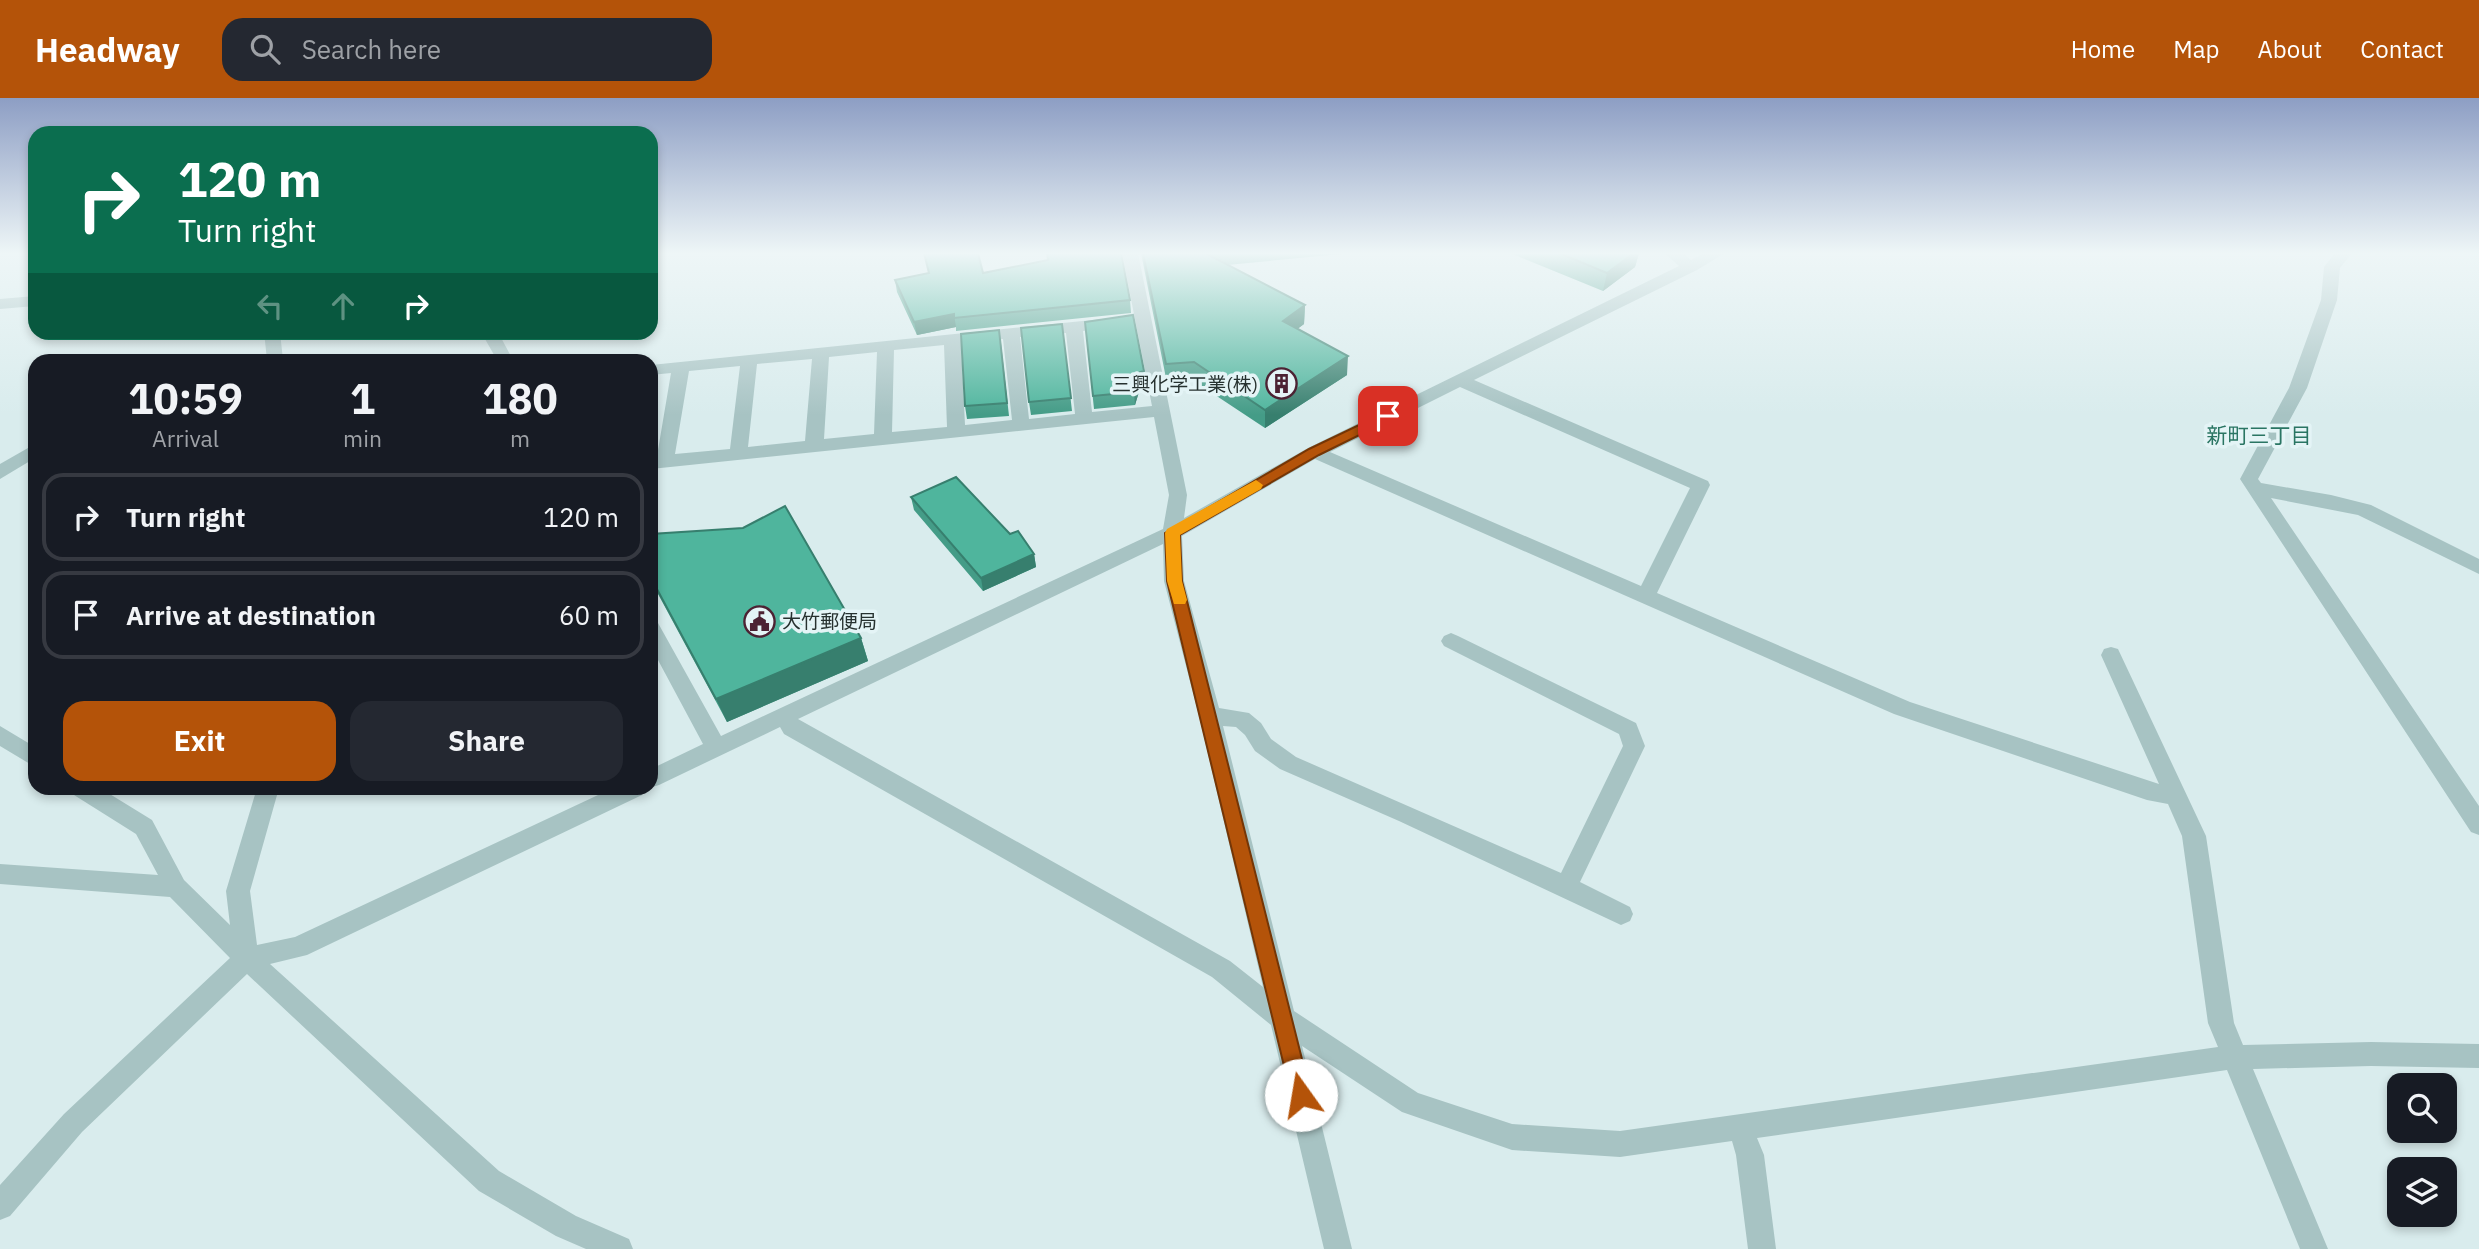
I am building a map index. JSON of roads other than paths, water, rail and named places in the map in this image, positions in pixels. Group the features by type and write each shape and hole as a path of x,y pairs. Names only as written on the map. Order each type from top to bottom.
{"street":[{"path":"1141,307 1178,495 1172,533 1174,581 1210,716 1338,1249"},
{"path":"658,776 1172,533 1314,452 1461,379 1591,307"},
{"path":"2327,307 2298,388 2249,479 2479,825"},
{"path":"658,369 1143,319"},
{"path":"1074,328 1084,419"},
{"path":"1011,334 1021,425"},
{"path":"952,340 956,432"},
{"path":"883,441 886,346"},
{"path":"814,447 821,354"},
{"path":"738,455 749,361"},
{"path":"681,366 658,462 1160,411"},
{"path":"1461,379 1470,386 1701,485 1646,594"},
{"path":"1314,452 1646,594 1902,708 2147,791 2176,796"},
{"path":"0,473 28,455"},
{"path":"2257,489 2364,509 2479,567"},
{"path":"658,641 716,748"},
{"path":"1451,641 1628,729 1634,746 1566,887"},
{"path":"2111,655 2194,836 2221,1023 2314,1249"},
{"path":"1210,716 1241,719 1253,729 1263,745 1287,763 1407,814 1621,914"},
{"path":"785,717 792,729 1221,969 1282,1018 1411,1103 1512,1137 1620,1144 2233,1057 2371,1054 2479,1056"},
{"path":"0,736 28,754"},
{"path":"93,795 144,827 176,887 247,958 489,1181 566,1226 619,1249"},
{"path":"247,958 238,891 266,795"},
{"path":"0,1206 73,1123 247,958 298,947 619,795"},
{"path":"0,874 176,887"},
{"path":"1740,1127 1750,1155 1762,1249"}],"place":[{"name":"三興化学工業(株)","path":"1281,384"},
{"name":"大竹郵便局","path":"759,621"}],"district":[{"name":"新町三丁目","path":"2259,435"}]}
